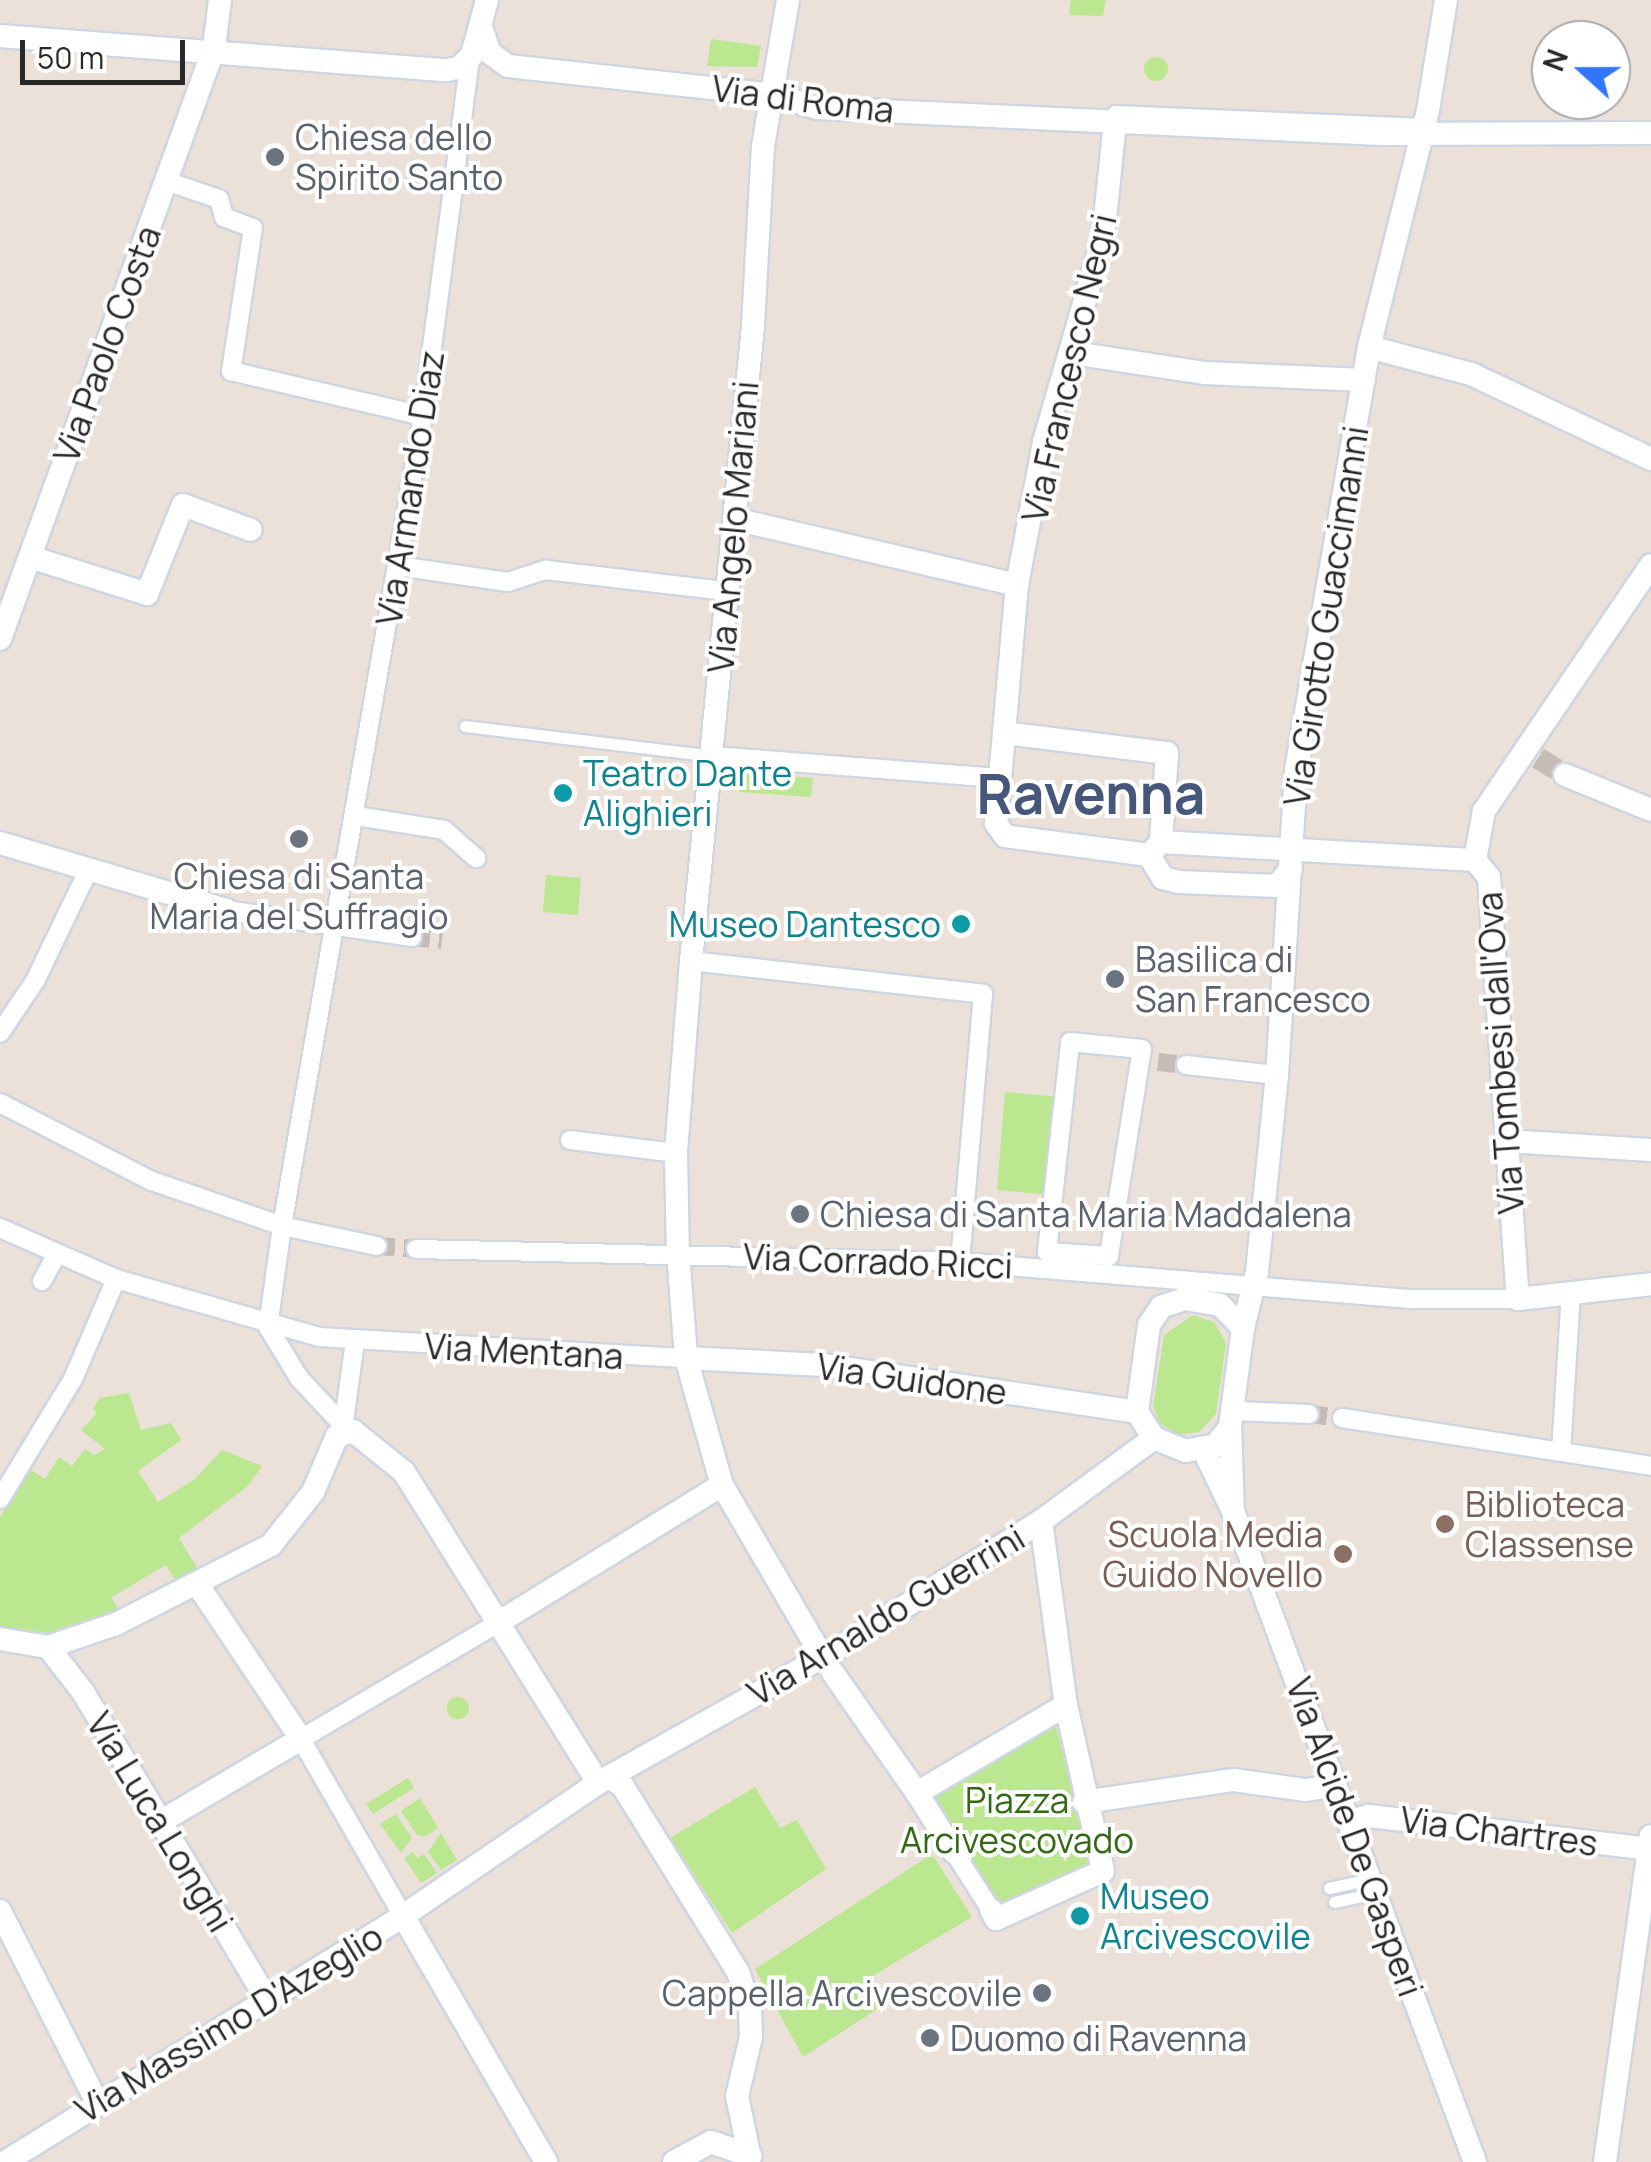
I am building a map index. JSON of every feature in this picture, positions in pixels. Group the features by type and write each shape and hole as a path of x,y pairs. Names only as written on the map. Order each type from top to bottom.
{"street":[{"name":"Via Paolo Costa","path":"2,625 214,48 220,0"},
{"path":"0,36 214,48 446,70 470,57 482,30 487,0"},
{"name":"Via Angelo Mariani","path":"788,0 776,95 763,146 734,519 691,961 676,1153 678,1253 686,1358 722,1484 828,1666 917,1793"},
{"name":"Via Girotto Guaccimanni","path":"1243,1328 1253,1284 1277,1074 1296,770 1369,347 1422,128 1446,0"},
{"name":"Via di Roma","path":"482,30 490,53 508,66 776,95 817,108 1115,122 1651,133"},
{"name":"Via Armando Diaz","path":"268,1327 282,1226 338,922 423,416 470,57"},
{"name":"Via Francesco Negri","path":"1115,122 1103,238 1044,442 1017,584 996,823 1005,836 1292,862 1475,860"},
{"path":"166,181 219,199 224,217 253,228 231,371 423,416"},
{"path":"1369,347 1471,374 1651,460"},
{"path":"1073,352 1205,373 1364,380"},
{"path":"30,557 148,594 182,505 250,530"},
{"path":"734,519 1017,584"},
{"name":"Via Tombesi dall'Ova","path":"1518,1298 1489,876 1475,860 1484,810 1533,754 1651,565"},
{"path":"398,566 508,582 546,570 726,591"},
{"path":"1004,733 1167,753 1155,849 1163,878 1277,886 1292,862"},
{"path":"712,756 999,778"},
{"path":"1565,774 1651,810"},
{"path":"356,816 444,830 476,858"},
{"path":"0,844 226,910 309,924 338,922 412,936"},
{"path":"0,1034 35,981 88,871"},
{"path":"691,961 984,994 960,1262"},
{"path":"1070,1042 1142,1050 1150,1061 1109,1256 1079,1263 1047,1252 1070,1042"},
{"path":"1186,1065 1277,1074"},
{"path":"0,1103 152,1181 282,1226 377,1246"},
{"path":"570,1140 676,1153"},
{"path":"1506,1141 1651,1150"},
{"name":"Via Mentana","path":"0,1228 116,1280 268,1327 359,1342 686,1358"},
{"name":"Via Corrado Ricci","path":"416,1249 1079,1263 1127,1275 1414,1299 1518,1298"},
{"path":"42,1281 57,1254"},
{"path":"0,1498 73,1379 116,1280"},
{"path":"1518,1298 1651,1284"},
{"path":"1561,1452 1571,1293"},
{"path":"1208,1302 1229,1310 1243,1328 1232,1419 1203,1449 1168,1448 1154,1438 1138,1412 1149,1324 1161,1307 1208,1302"},
{"path":"268,1327 299,1378 346,1430 404,1472 496,1624 604,1780 632,1799 738,1972 750,2009 751,2036 736,2096 754,2159"},
{"path":"0,1639 48,1647 198,1585 270,1545 313,1492 337,1436 346,1430 359,1342"},
{"name":"Via Guidone","path":"686,1358 824,1365 1138,1412"},
{"path":"1232,1419 1309,1414"},
{"path":"1342,1418 1651,1466"},
{"name":"Via Alcide De Gasperi","path":"1232,1419 1234,1511"},
{"name":"Via Arnaldo Guerrini","path":"403,1916 604,1780 828,1666 1154,1438"},
{"name":"Via Alcide De Gasperi","path":"1203,1449 1234,1511 1475,2162"},
{"path":"160,1822 496,1624 722,1484"},
{"path":"1041,1520 1066,1705 1084,1802 1103,1871 996,1919 917,1793 1066,1705"},
{"path":"198,1585 301,1739 546,2162"},
{"name":"Via Luca Longhi","path":"48,1647 82,1692 267,2000"},
{"path":"1084,1802 1233,1780 1306,1790 1336,1785"},
{"name":"Via Chartres","path":"1349,1821 1368,1816 1650,1843"},
{"path":"1605,2162 1650,1843"},
{"path":"0,1911 97,2102"},
{"name":"Via Massimo D'Azeglio","path":"5,2162 403,1916"},
{"path":"674,2162 711,2142 754,2159"}],"lane":[{"path":"776,95 1422,128"},
{"path":"465,726 712,756"},
{"path":"1329,1888 1373,1886"},
{"path":"1334,1902 1373,1886"}],"green space":[{"path":"1071,0 1106,0 1103,16 1069,15"},
{"path":"711,39 761,46 757,67 707,66"},
{"path":"1156,57 1168,69 1156,81 1144,69"},
{"path":"740,773 813,778 811,797 739,792"},
{"path":"546,875 581,878 578,915 543,912"},
{"path":"1005,1092 1060,1097 1048,1195 997,1190"},
{"path":"1193,1315 1214,1322 1226,1343 1216,1414 1199,1432 1178,1435 1160,1423 1153,1406 1164,1335"},
{"path":"129,1393 141,1430 171,1423 181,1440 138,1471 158,1502 195,1479 222,1450 262,1466 248,1486 179,1538 199,1571 177,1583 166,1565 112,1597 119,1612 55,1634 0,1626 0,1517 29,1469 45,1479 59,1457 72,1466 85,1449 94,1455 105,1449 81,1430 97,1413 93,1409 99,1398"},
{"path":"454,1697 462,1697 469,1708 462,1719 454,1719 447,1712 447,1704"},
{"name":"Piazza Arcivescovado","path":"1056,1726 1091,1864 999,1906 930,1793"},
{"path":"408,1778 414,1788 373,1814 366,1804"},
{"path":"755,1787 780,1828 797,1820 826,1869 732,1933 670,1838"},
{"path":"420,1798 438,1828 426,1836 417,1835 401,1811"},
{"path":"396,1814 412,1838 401,1853 380,1824"},
{"path":"441,1833 457,1860 441,1870 428,1852"},
{"path":"413,1852 418,1858 424,1854 437,1873 421,1883 404,1858"},
{"path":"932,1854 972,1917 864,1981 879,2008 803,2057 755,1969"}],"tunnel":[{"path":"1538,758 1565,775"},
{"path":"412,937 442,940"},
{"path":"1158,1062 1186,1065"},
{"path":"377,1246 416,1249"},
{"path":"1309,1414 1342,1418"}],"place":[{"name":"Chiesa dello Spirito Santo","path":"275,157"},
{"name":"Teatro Dante Alighieri","path":"563,793"},
{"name":"Chiesa di Santa Maria del Suffragio","path":"299,839"},
{"name":"Museo Dantesco","path":"961,924"},
{"name":"Basilica di San Francesco","path":"1115,979"},
{"name":"Chiesa di Santa Maria Maddalena","path":"800,1214"},
{"name":"Biblioteca Classense","path":"1445,1524"},
{"name":"Scuola Media Guido Novello","path":"1343,1554"},
{"name":"Museo Arcivescovile","path":"1080,1916"},
{"name":"Cappella Arcivescovile","path":"1042,1993"},
{"name":"Duomo di Ravenna","path":"930,2038"}],"district":[{"name":"Ravenna","path":"1091,794"}]}
